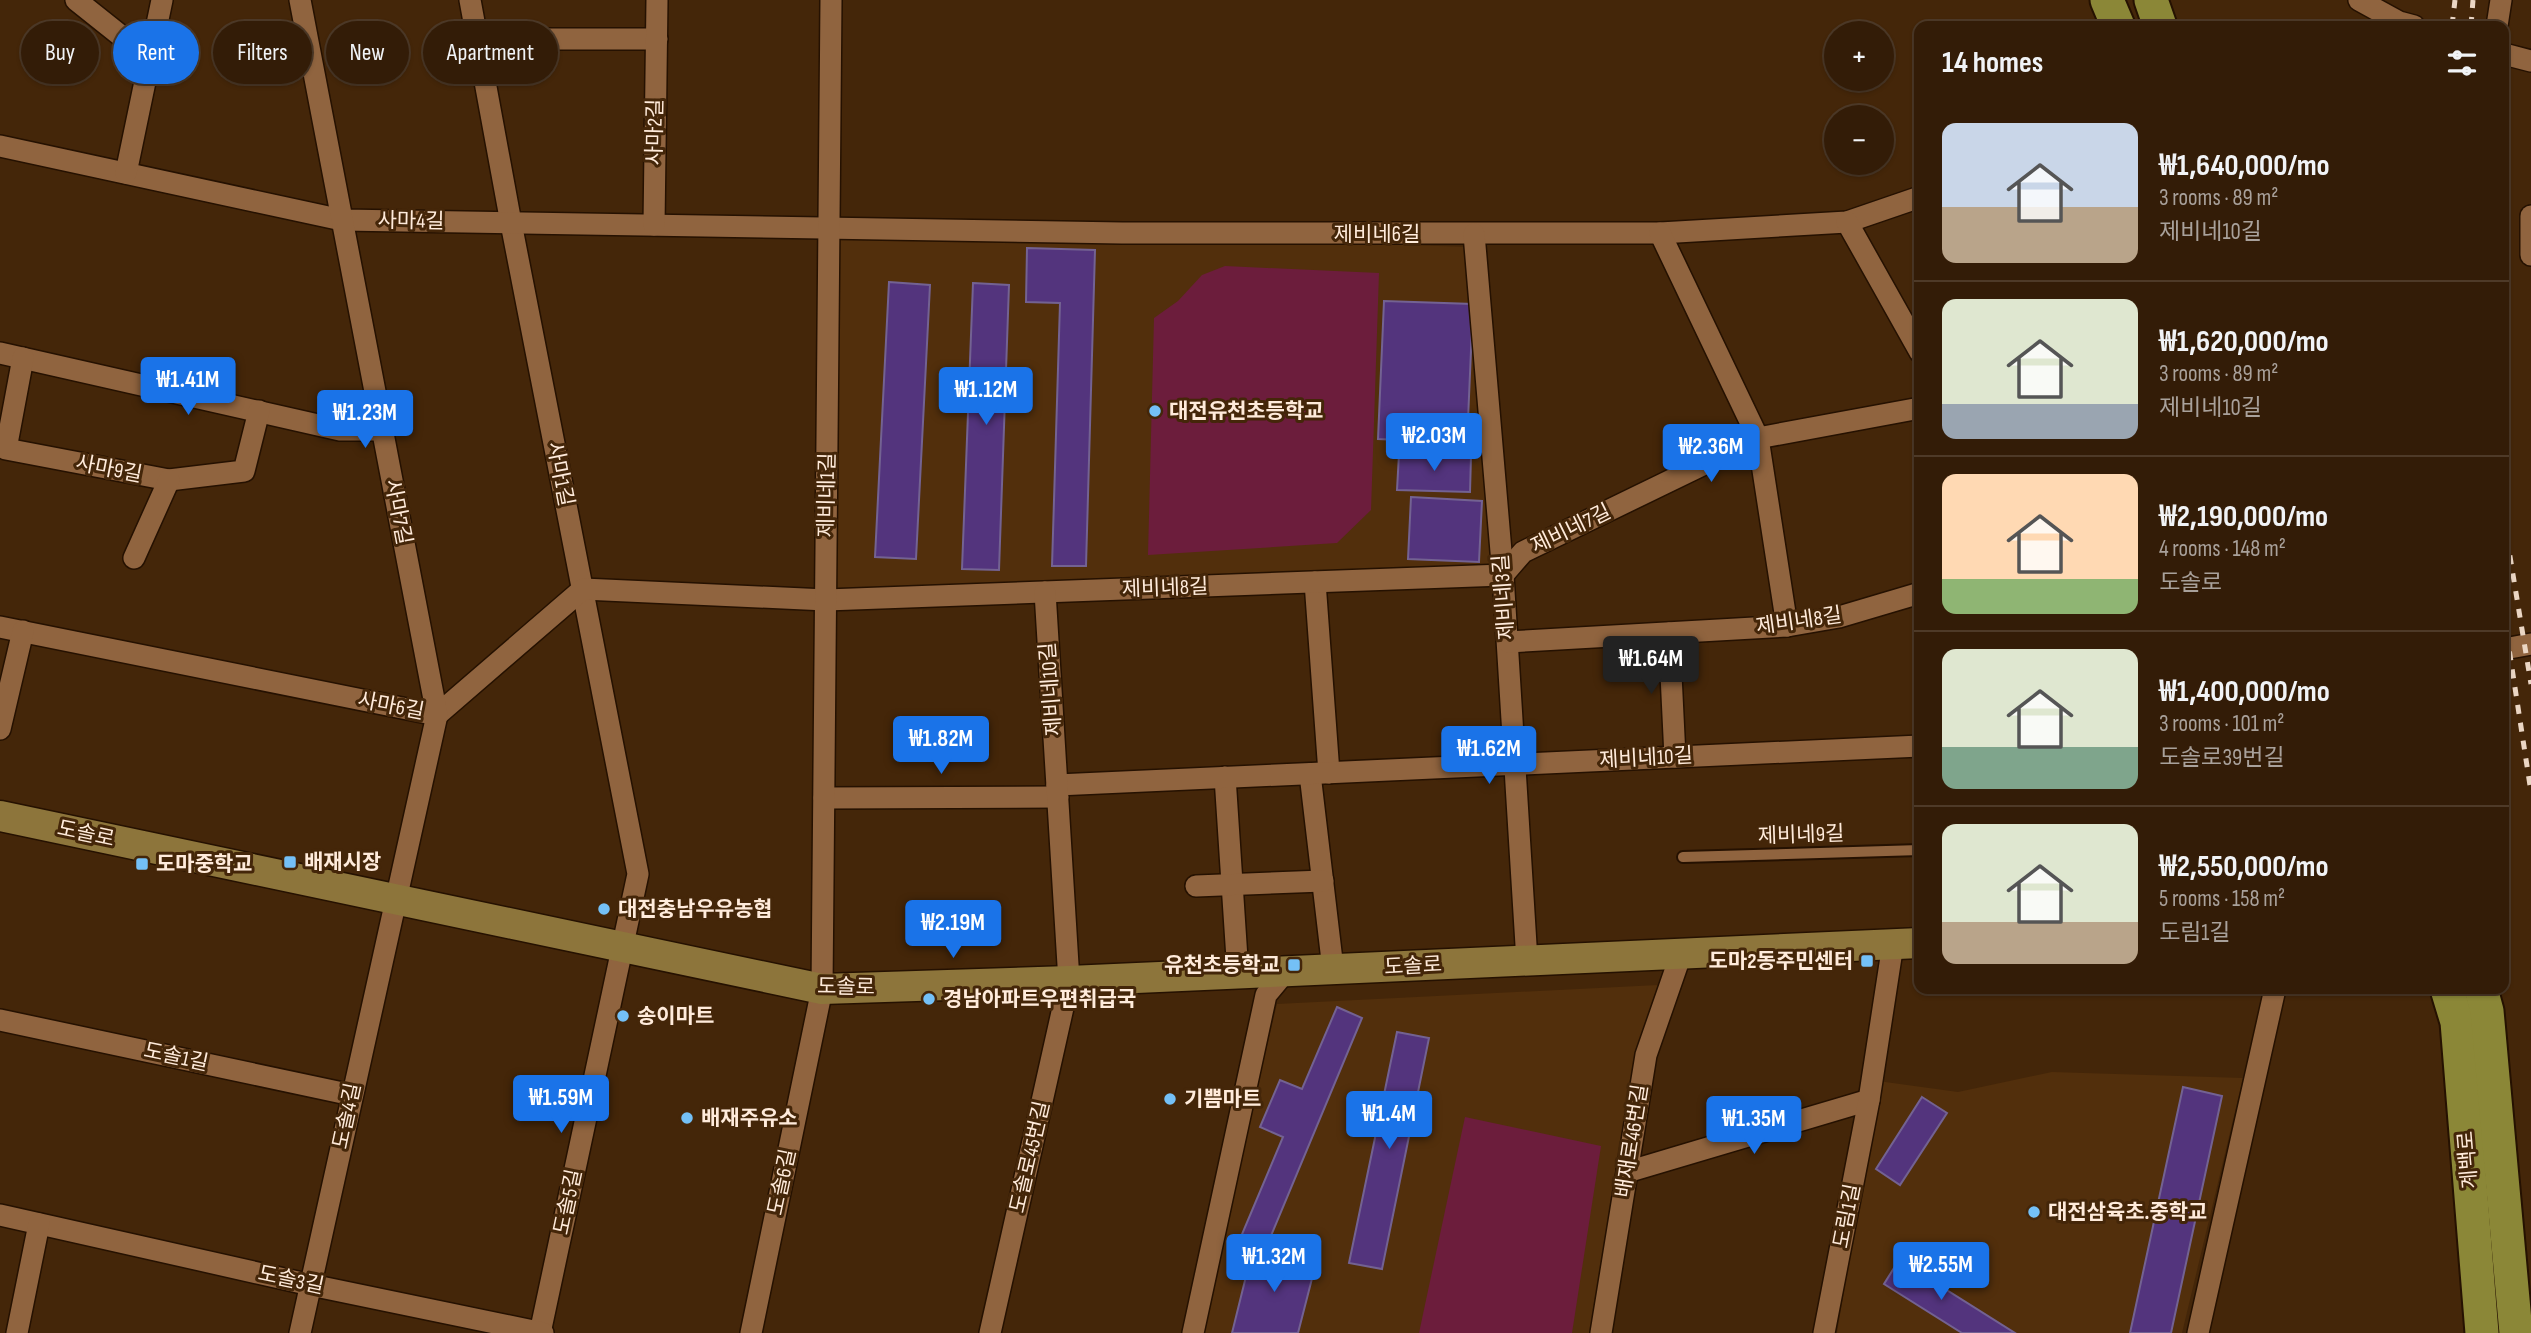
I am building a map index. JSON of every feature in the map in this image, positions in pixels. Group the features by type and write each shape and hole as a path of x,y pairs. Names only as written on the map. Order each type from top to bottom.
{"main road":[{"path":"2108,0 2116,21"},
{"path":"2151,0 2158,21"},
{"name":"계백로","path":"2448,994 2457,1022 2482,1333"},
{"name":"계백로","path":"2482,994 2487,1011 2516,1333"}],"street":[{"path":"76,0 113,30"},
{"path":"158,21 162,0"},
{"name":"사마7길","path":"300,0 437,715 396,900"},
{"name":"사마1길","path":"470,0 474,21"},
{"name":"사마2길","path":"654,225 657,0"},
{"name":"제비네1길","path":"822,989 831,0"},
{"path":"2359,0 2397,21"},
{"path":"2498,21 2501,0"},
{"path":"558,39 657,39"},
{"path":"2509,55 2531,61"},
{"path":"126,173 145,84"},
{"name":"사마1길","path":"486,84 510,223 638,874 622,947"},
{"name":"사마4길","path":"0,146 342,220 829,227"},
{"name":"제비네6길","path":"829,227 1122,233 1660,233 1847,222 1914,199"},
{"path":"1847,222 1914,341"},
{"path":"2531,227 2531,256"},
{"path":"1660,233 1758,438 1787,626"},
{"name":"제비네3길","path":"1474,234 1508,642 1527,961"},
{"path":"0,353 340,430 383,430"},
{"name":"사마9길","path":"23,358 6,449 169,480 244,471 258,411"},
{"name":"제비네7길","path":"1503,575 1523,552 1758,438 1914,409"},
{"path":"134,558 169,480"},
{"name":"제비네8길","path":"826,600 1503,575"},
{"path":"1315,582 1323,881 1333,969"},
{"path":"583,589 826,600"},
{"name":"사마6길","path":"0,627 437,715 583,589"},
{"name":"제비네10길","path":"1045,592 1069,981"},
{"name":"제비네8길","path":"1508,642 1787,626 1839,617 1914,595"},
{"path":"0,729 23,631"},
{"path":"1669,633 1675,757"},
{"path":"2509,648 2531,644"},
{"name":"제비네10길","path":"824,798 1057,791 1225,777 1914,746"},
{"path":"1225,777 1238,974"},
{"name":"도솔로","path":"0,816 822,989 1238,974 1906,944"},
{"path":"1196,886 1323,881"},
{"name":"도솔4길","path":"299,1333 396,900"},
{"name":"도림1길","path":"1824,1333 1869,1100 1906,944"},
{"name":"도솔5길","path":"541,1333 622,947"},
{"name":"배재로46번길","path":"1601,1333 1646,1055 1681,954"},
{"path":"1193,1333 1266,995 1286,971"},
{"name":"도솔로45번길","path":"990,1333 1069,981"},
{"name":"도솔6길","path":"751,1333 822,989"},
{"path":"2198,1333 2274,994"},
{"name":"도솔1길","path":"0,1020 352,1095"},
{"path":"1627,1172 1869,1100"},
{"name":"도솔3길","path":"0,1215 541,1333"},
{"path":"17,1333 39,1224"}],"lane":[{"name":"제비네9길","path":"1683,858 1914,850"}],"shaded area":[{"name":"대전유천초등학교","path":"829,227 1471,247 1495,575 826,600"},
{"path":"1225,266 1379,273 1371,510 1337,543 1148,555 1154,318 1178,301 1202,275"},
{"path":"1658,985 1638,1045 1598,1333 1199,1333 1277,1004"},
{"name":"대전삼육초.중학교","path":"2052,1072 2243,1078 2182,1333 1837,1333 1878,1081 1958,1092"},
{"path":"1465,1117 1601,1146 1572,1333 1419,1333"}],"building":[{"path":"1027,248 1095,250 1086,566 1052,566 1060,303 1026,302"},
{"path":"889,282 930,285 916,559 875,557"},
{"path":"973,283 1009,285 999,570 962,569"},
{"path":"1384,301 1473,304 1467,443 1378,439"},
{"path":"1399,454 1471,456 1470,492 1397,490"},
{"path":"1411,497 1482,501 1479,562 1408,559"},
{"path":"1337,1007 1362,1018 1265,1250 1240,1239 1283,1137 1260,1127 1280,1080 1302,1089"},
{"path":"1397,1032 1429,1038 1382,1269 1349,1263"},
{"path":"2183,1087 2222,1096 2171,1333 2130,1333"},
{"path":"1922,1097 1947,1113 1900,1185 1876,1169"},
{"path":"1253,1248 1316,1263 1298,1333 1232,1333"},
{"path":"1899,1260 2015,1333 1962,1333 1884,1284"}],"railway":[{"path":"2453,21 2455,0"},
{"path":"2471,21 2473,0"},
{"path":"2509,550 2531,684"},
{"path":"2509,649 2531,792"}],"place":[{"name":"대전유천초등학교","path":"1155,411"},
{"name":"배재시장","path":"290,862"},
{"name":"도마중학교","path":"142,864"},
{"name":"대전충남우유농협","path":"604,909"},
{"name":"도마2동주민센터","path":"1867,961"},
{"name":"유천초등학교","path":"1294,965"},
{"name":"경남아파트우편취급국","path":"929,999"},
{"name":"송이마트","path":"623,1016"},
{"name":"기쁨마트","path":"1170,1099"},
{"name":"배재주유소","path":"687,1118"},
{"name":"대전삼육초.중학교","path":"2034,1212"}]}
